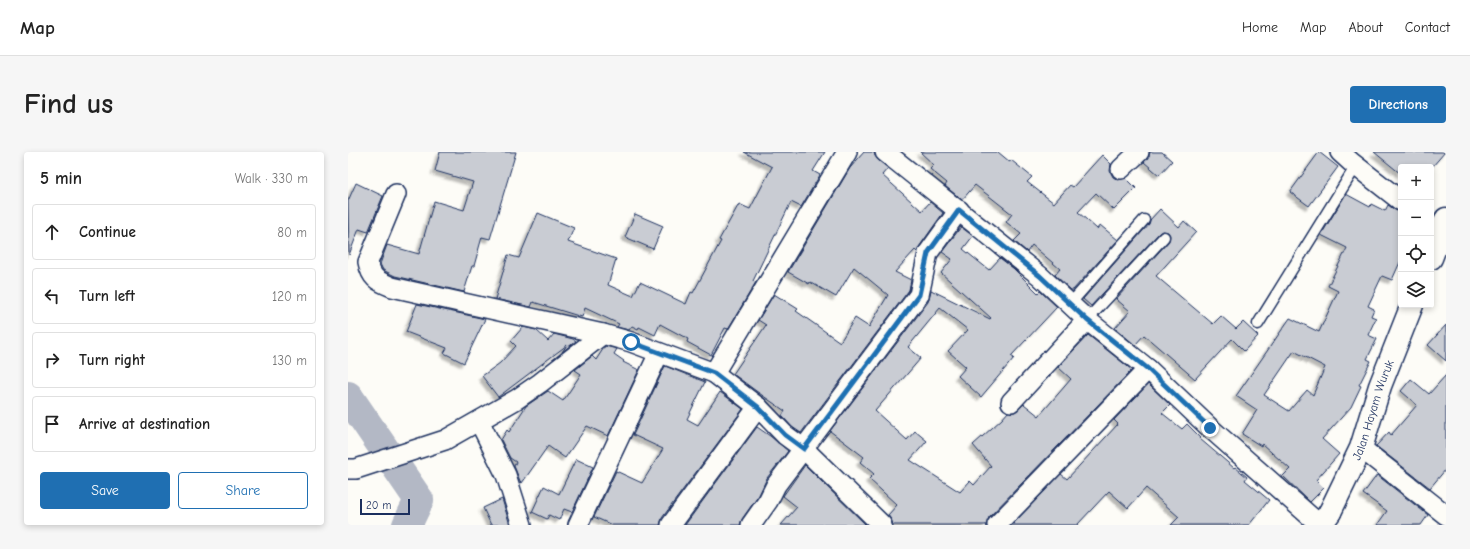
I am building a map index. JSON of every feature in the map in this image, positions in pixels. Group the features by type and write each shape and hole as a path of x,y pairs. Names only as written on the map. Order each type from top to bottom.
{"main road":[{"path":"1434,249 1441,228"},
{"name":"Jalan Hayam Wuruk","path":"1324,521 1360,448 1380,386 1411,308"}],"street":[{"path":"714,373 847,152"},
{"path":"1121,169 1139,152"},
{"path":"1340,152 1400,200"},
{"path":"893,154 1040,276 1087,320 1148,369 1210,428 1324,521"},
{"path":"396,194 368,262 370,272 374,278 381,283 392,287 498,312 603,334 714,373 758,407 785,435 804,449 882,525"},
{"path":"751,525 768,501 776,485 919,295 928,253 959,210"},
{"path":"1011,402 1087,320"},
{"path":"352,469 445,440 517,399 603,334"},
{"path":"578,525 659,353"},
{"path":"997,525 1148,369"},
{"path":"671,525 758,407"},
{"path":"478,421 506,475 522,525"},
{"path":"1360,448 1446,515"}],"lane":[{"path":"1258,324 1356,166"},
{"path":"1070,304 1144,220"},
{"path":"1087,320 1164,237"}],"building":[{"path":"440,152 516,152 490,239 482,237 474,266 472,266 464,292 395,276 383,270 380,264 387,245 419,254 434,201 464,210 473,182 435,171"},
{"path":"744,152 825,152 813,171 820,175 801,207 791,202 753,281 756,282 728,329 725,328 711,355 687,342 688,339 660,324 655,335 639,327 638,329 632,326 629,330 617,327 619,324 585,308 582,317 533,302 531,307 495,299 508,255 519,258 538,213 574,228 568,242 616,259 608,285 633,296 640,282 686,304 691,292 693,293 721,241 719,240 739,204 750,209 772,167"},
{"path":"864,152 874,152 878,160 888,168 882,175 922,211 930,202 943,213 917,252 915,250 895,272 911,280 909,290 801,433 792,427 782,416 785,411 733,374 766,325 758,320 774,294 798,309 796,311 840,342 855,318 869,327 888,295 854,267 836,297 810,282 809,284 788,272 850,168"},
{"path":"920,152 998,152 1010,162 1011,160 1032,177 1027,182 1054,203 1070,185 1073,187 1102,155 1111,164 1110,171 1113,177 1118,180 1126,178 1136,188 1114,210 1096,193 1078,212 1097,229 1100,225 1118,240 1073,290 1071,290 1055,275 1060,269 1032,245 1027,252 1014,241 1021,234 1006,222 1012,214 975,185 962,200 945,186 947,183 930,169 934,165"},
{"path":"1150,152 1162,152 1172,161 1159,175 1144,162 1149,156"},
{"path":"1319,152 1338,167 1309,206 1290,192"},
{"path":"1374,152 1445,152 1434,165 1398,164 1398,172"},
{"path":"356,183 383,196 368,232 359,229 349,255 348,201"},
{"path":"1346,194 1370,207 1371,204 1385,211 1388,205 1398,211 1398,267 1392,280 1382,276 1368,306 1374,309 1371,316 1376,318 1368,335 1377,339 1367,359 1371,361 1359,385 1361,386 1351,407 1322,439 1339,454 1316,480 1324,488 1310,502 1283,476 1290,469 1262,444 1261,446 1242,434 1257,410 1236,396 1290,318 1319,332 1338,291 1328,286 1347,248 1321,235","holes":["1294,351 1325,367 1313,395 1307,390 1289,411 1264,395"]},
{"path":"1160,209 1179,227 1184,221 1196,232 1156,276 1213,324 1221,316 1236,329 1243,322 1258,336 1244,351 1232,339 1195,379 1144,335 1135,345 1115,328 1130,311 1116,299 1169,241 1170,235 1168,232 1162,231 1159,233 1091,306 1083,299 1149,224 1150,220"},
{"path":"635,214 663,226 653,249 625,237"},
{"path":"961,227 973,236 963,249 989,270 1000,258 1013,268 1038,293 1040,291 1057,307 1011,356 1014,358 981,397 958,376 966,367 948,351 968,330 940,308 908,347 921,358 875,411 907,440 915,431 927,441 910,460 960,492 970,481 974,485 991,466 973,445 1008,412 1015,412 1024,404 1039,416 1071,379 1058,367 1088,335 1132,370 989,517 986,525 893,525 888,515 897,505 869,479 874,474 860,462 864,457 830,431 928,302 931,290 990,319 991,318 941,273 952,259 942,252"},
{"path":"417,304 485,319 464,363 444,353 447,348 406,332"},
{"path":"1446,325 1446,361 1428,345"},
{"path":"523,327 536,330 548,341 554,334 576,341 562,352 567,345 498,397 482,376 500,363 516,346 511,341"},
{"path":"605,346 617,349 614,354 624,361 623,362 639,370 608,436 587,426 565,458 548,446 522,483 514,466 516,462 510,458 501,440 507,430 509,432 526,406 548,391 563,401 581,374 575,370 592,356 596,360"},
{"path":"665,366 705,382 687,419 698,425 720,392 743,409 662,518 660,525 612,525 594,517 616,471 642,483 663,449 633,435"},
{"path":"1446,375 1446,469 1430,488 1376,446 1389,432 1391,435 1417,405 1401,391 1411,379 1429,394"},
{"path":"1148,384 1170,405 1162,413 1182,429 1187,424 1201,438 1200,439 1247,477 1245,480 1269,500 1249,525 1171,525 1179,517 1146,488 1128,508 1109,491 1077,525 1012,525 1061,474 1067,479 1118,424 1114,420"},
{"path":"757,427 788,451 767,478 759,495 742,519 740,525 685,525"},
{"path":"576,459 593,467 572,512 564,509 559,520 549,515 547,519 532,512 544,486 559,494"},
{"path":"805,465 866,525 781,525 797,507 783,496"},
{"path":"1377,475 1428,515 1421,525 1377,525 1387,511 1363,494"},
{"path":"502,499 510,525 491,525 483,508"}],"waterway":[{"path":"348,396 419,500 407,525"}],"route":[{"path":"631,342 714,373 758,407 785,435 804,449 919,295 928,253 959,210 1040,276 1087,320 1148,369 1210,428"}]}
